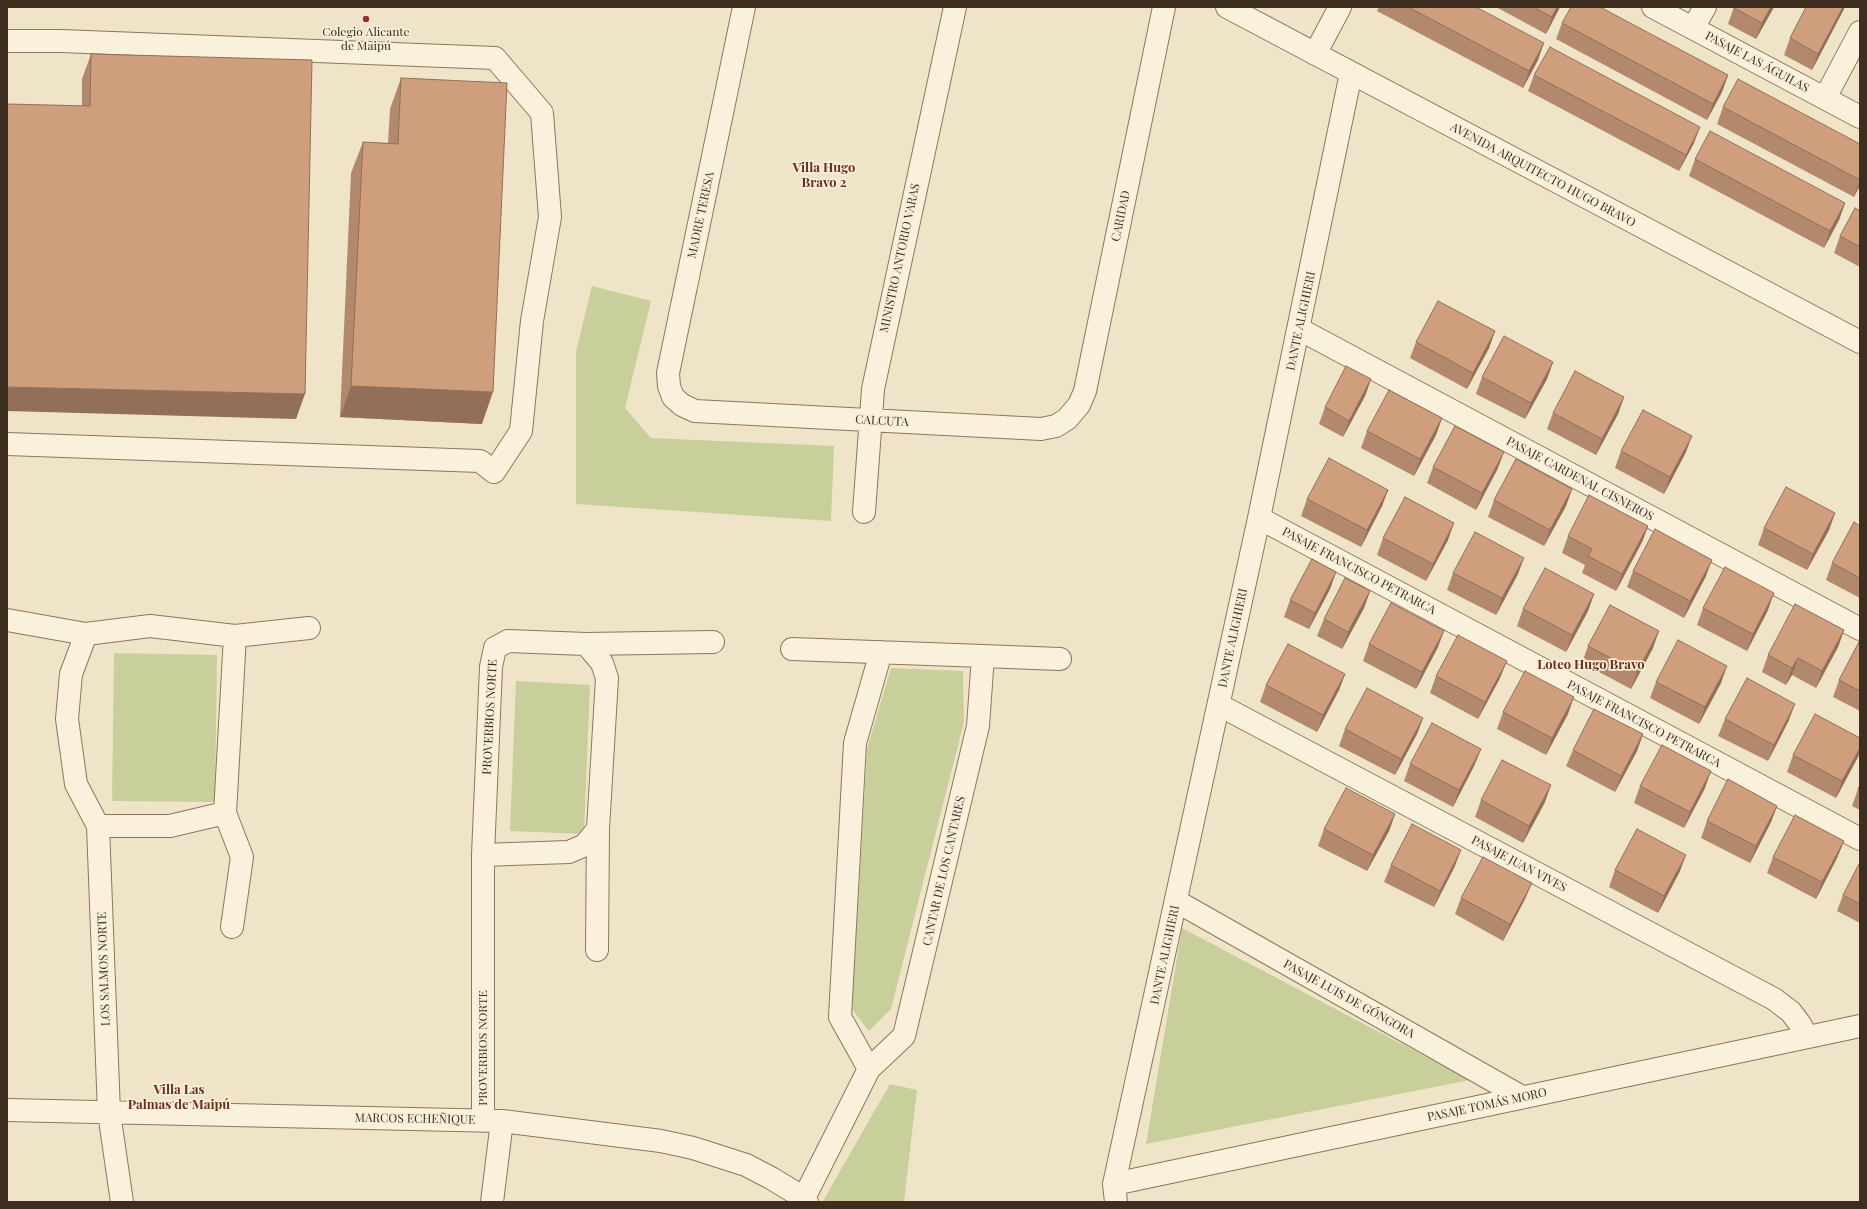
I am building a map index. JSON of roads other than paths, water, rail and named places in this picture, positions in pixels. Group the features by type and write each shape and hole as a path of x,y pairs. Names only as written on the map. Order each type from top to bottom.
{"street":[{"name":"MADRE TERESA","path":"695,411 682,405 673,397 669,386 668,372 744,7"},
{"name":"MINISTRO ANTORIO VARAS","path":"864,512 870,420 878,360 954,7"},
{"name":"CARIDAD","path":"1067,420 1079,406 1085,391 1164,7"},
{"name":"AVENIDA ARQUITECTO HUGO BRAVO","path":"1227,7 1860,342"},
{"path":"1315,54 1340,7"},
{"name":"PASAJE LAS ÁGUILAS","path":"1653,7 1860,117"},
{"path":"1693,28 1705,7"},
{"path":"1825,98 1860,32"},
{"path":"7,42 61,40 495,58 542,113 550,217 532,321 521,431 494,472 480,461 7,444"},
{"name":"DANTE ALIGHIERI","path":"1115,1193 1299,329 1351,73"},
{"name":"PASAJE CARDENAL CISNEROS","path":"1299,329 1860,629"},
{"name":"CALCUTA","path":"695,411 1041,429 1056,426 1067,420"},
{"name":"PASAJE FRANCISCO PETRARCA","path":"1259,518 1860,839"},
{"path":"7,620 86,634 150,626 235,636 309,628"},
{"name":"LOS SALMOS NORTE","path":"86,634 70,674 66,719 76,784 98,826 109,1113 122,1202"},
{"path":"232,927 242,857 225,813 235,636"},
{"name":"PROVERBIOS NORTE","path":"492,1202 493,1121 483,855 491,667 495,648 508,641 586,644 713,642"},
{"path":"586,644 602,663 607,678 598,829 597,950"},
{"path":"792,649 1060,659"},
{"path":"869,1070 840,1017 855,743 881,652"},
{"name":"CANTAR DE LOS CANTARES","path":"806,1200 869,1070 904,1036 978,726 983,656"},
{"name":"PASAJE JUAN VIVES","path":"1219,705 1774,999 1791,1012 1807,1037"},
{"path":"98,826 170,826 225,813"},
{"path":"483,855 569,852 585,845 598,829"},
{"name":"PASAJE LUIS DE GÓNGORA","path":"1176,902 1522,1097"},
{"name":"PASAJE TOMÁS MORO","path":"1115,1193 1522,1097 1860,1026"},
{"name":"MARCOS ECHEÑIQUE","path":"7,1110 493,1121 661,1141 693,1148 746,1165 771,1178 806,1200"}],"place":[{"name":"Colegio Alicante de Maipú","path":"366,19"}],"district":[{"name":"Villa Hugo Bravo 2","path":"824,176"},
{"name":"Loteo Hugo Bravo","path":"1591,665"},
{"name":"Villa Las Palmas de Maipú","path":"179,1098"}]}
